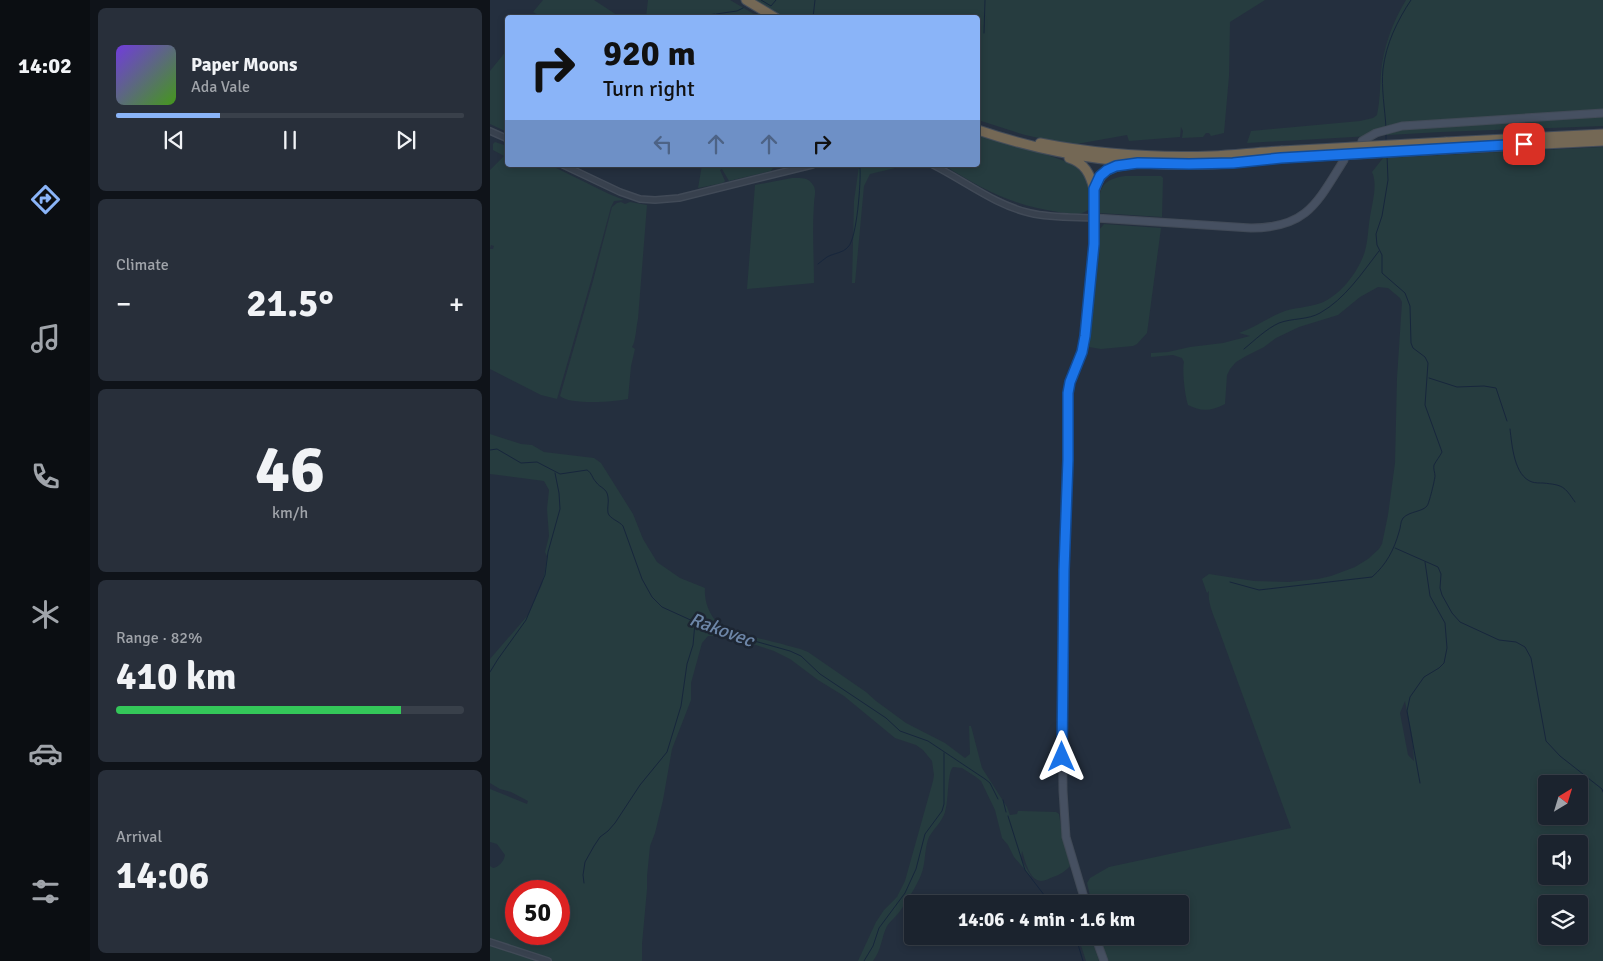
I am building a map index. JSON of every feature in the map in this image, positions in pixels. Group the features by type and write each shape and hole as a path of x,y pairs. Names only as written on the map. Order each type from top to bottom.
{"highway":[{"path":"738,0 762,15"},
{"path":"746,0 771,15"},
{"path":"980,126 1000,133 1042,143 1132,155 1212,156 1281,154 1603,134"},
{"path":"980,131 1048,150 1080,162 1090,174 1094,189"},
{"path":"1446,145 1603,141"},
{"path":"1048,150 1096,159 1138,163 1212,164 1281,154"},
{"path":"1094,189 1100,176 1107,170 1116,166 1138,163"}],"main road":[{"path":"1362,141 1376,133 1402,126 1603,113"},
{"path":"1095,218 1251,228 1276,226 1298,218 1314,205 1321,198 1344,160"},
{"path":"1083,895 1070,854 1065,826 1062,768 1064,570 1068,460 1068,393 1070,382 1082,352 1085,336 1094,244 1094,189"},
{"path":"1098,945 1104,961"}],"street":[{"path":"490,131 505,138"},
{"path":"567,167 629,196 655,200 679,198 804,167"},
{"path":"937,167 998,201 1017,209 1047,216 1095,218"},
{"path":"490,942 548,961"}],"green space":[{"path":"543,0 594,0 617,15 538,15 533,12"},
{"path":"648,0 730,0 756,15 646,15"},
{"path":"754,0 1265,0 1230,22 1229,76 1224,133 1211,136 1209,133 1206,133 1203,137 1182,138 1183,131 1181,127 1180,137 1129,141 1127,135 1071,145 1025,135 980,121 980,15 780,15"},
{"path":"1406,0 1603,0 1603,126 1441,132 1247,143 1251,131 1360,121 1377,115 1386,44"},
{"path":"505,52 505,131 490,124 490,71"},
{"path":"980,135 1073,164 1087,178 1091,207 1080,214 1042,209 1012,201 971,182 947,167 980,167"},
{"path":"495,142 505,145 505,167 554,167 624,200 614,201 611,207 557,399 541,395 490,369 490,249 493,249 494,246 491,245 490,248 490,170 504,156 493,150"},
{"path":"1603,147 1603,961 1109,961 1102,945 1189,945 1189,895 1090,895 1087,883 1090,878 1109,867 1291,828 1212,610 1209,591 1207,593 1202,579 1209,574 1254,581 1289,582 1318,579 1355,567 1379,549 1382,544 1388,515 1395,463 1397,378 1402,302 1388,288 1378,287 1360,297 1338,315 1299,327 1276,338 1264,347 1236,362 1230,369 1227,375 1225,404 1216,408 1202,410 1188,405 1182,358 1173,355 1151,357 1151,353 1223,343 1250,336 1239,333 1280,313 1321,303 1335,294 1354,274 1365,251 1374,194 1374,177 1372,172 1383,158","holes":["1405,701 1412,736 1414,761 1408,755 1400,713"]},
{"path":"702,167 774,167 771,171 729,181 722,169 720,170 725,181 723,183 698,188"},
{"path":"859,167 900,167 870,174 864,186 855,283 852,283 854,201"},
{"path":"1125,176 1161,176 1163,178 1162,217 1099,213 1099,198 1102,187 1110,180"},
{"path":"792,178 807,179 815,189 813,224 814,283 747,289 755,185"},
{"path":"621,202 625,204 630,202 647,205 638,319 632,347 635,349 631,366 628,399 582,402 565,399 560,396 612,207"},
{"path":"1104,224 1161,228 1147,333 1133,346 1101,349 1089,347 1099,230"},
{"path":"490,434 521,444 532,445 544,452 594,458 601,463 633,514 643,539 657,562 680,578 705,588 707,605 716,621 757,638 808,652 866,692 906,723 945,743 965,758 970,754 969,726 971,726 982,768 1007,807 1010,815 1017,814 1018,811 1056,812 1059,814 1070,866 1055,876 1043,881 1037,880 1028,869 1022,851 1021,859 1032,878 1014,857 1002,838 995,810 981,781 962,768 953,767 950,775 945,812 929,837 923,870 919,879 910,895 904,895 904,905 887,926 873,961 858,961 876,922 884,910 897,897 905,881 933,781 932,761 923,750 916,745 895,738 844,696 790,659 774,651 735,638 708,636 702,643 691,683 691,700 672,749 663,800 650,846 642,961 490,961 490,866 493,868 499,865 505,855 497,844 490,842 490,789 527,804 528,801 490,783 490,659 528,615 542,584 547,556 545,552 549,536 547,509 549,490 544,481 490,474"},
{"path":"1081,945 1094,945 1099,961 1086,961"}],"waterway":[{"path":"761,0 771,6 776,0"},
{"path":"813,15 815,0"},
{"path":"984,33 985,0"},
{"path":"1386,128 1382,84 1384,60 1393,33 1411,0"},
{"path":"716,15 743,8"},
{"path":"708,15 715,14"},
{"path":"1386,132 1386,141"},
{"path":"1230,582 1259,590 1372,577 1392,551 1403,518 1425,508 1428,504 1435,478 1434,465 1442,452 1425,405 1428,363 1425,357 1413,348 1411,343 1410,306 1405,293 1382,273 1382,255 1377,245 1376,234 1382,216 1388,180 1387,155"},
{"path":"818,264 827,257 846,249 851,242 856,222 860,185 860,168 856,167"},
{"path":"1244,349 1274,325 1289,320 1310,317 1329,307 1352,285 1379,251"},
{"path":"1429,378 1457,387 1484,386 1496,388 1507,421"},
{"path":"1510,429 1515,459 1526,479 1532,482 1562,487 1575,502"},
{"name":"Rakovec","path":"490,450 497,449 521,463 537,462 560,474 587,470 605,490 608,499 608,513 623,526 642,579 652,597 662,607 695,622 801,656 820,674 886,718 900,731 928,741 985,779 990,783 998,799"},
{"path":"490,672 526,620 545,575 548,552 560,509 555,473"},
{"path":"1395,548 1438,567 1441,574 1440,588 1442,595 1452,613 1460,622 1499,640 1516,642 1525,647 1531,658 1546,741 1560,756 1602,789 1603,792"},
{"path":"1420,783 1407,711 1410,697 1424,677 1444,663 1447,648 1445,623 1430,596 1425,562"},
{"path":"584,883 585,862 594,846 600,837 615,823 640,785 667,752 681,706 687,664 693,645 695,623"},
{"path":"864,961 873,946 879,928 905,893 916,869 925,834 942,811 944,804 944,753"},
{"name":"Rakovec","path":"1003,800 1006,812"},
{"name":"Rakovec","path":"1008,816 1025,870 1044,895"},
{"name":"Rakovec","path":"1078,945 1083,961"}],"route":[{"path":"1062,757 1068,393 1070,382 1082,352 1085,336 1094,244 1094,189 1103,172 1111,167 1138,163 1233,163 1281,158 1524,144"}]}
